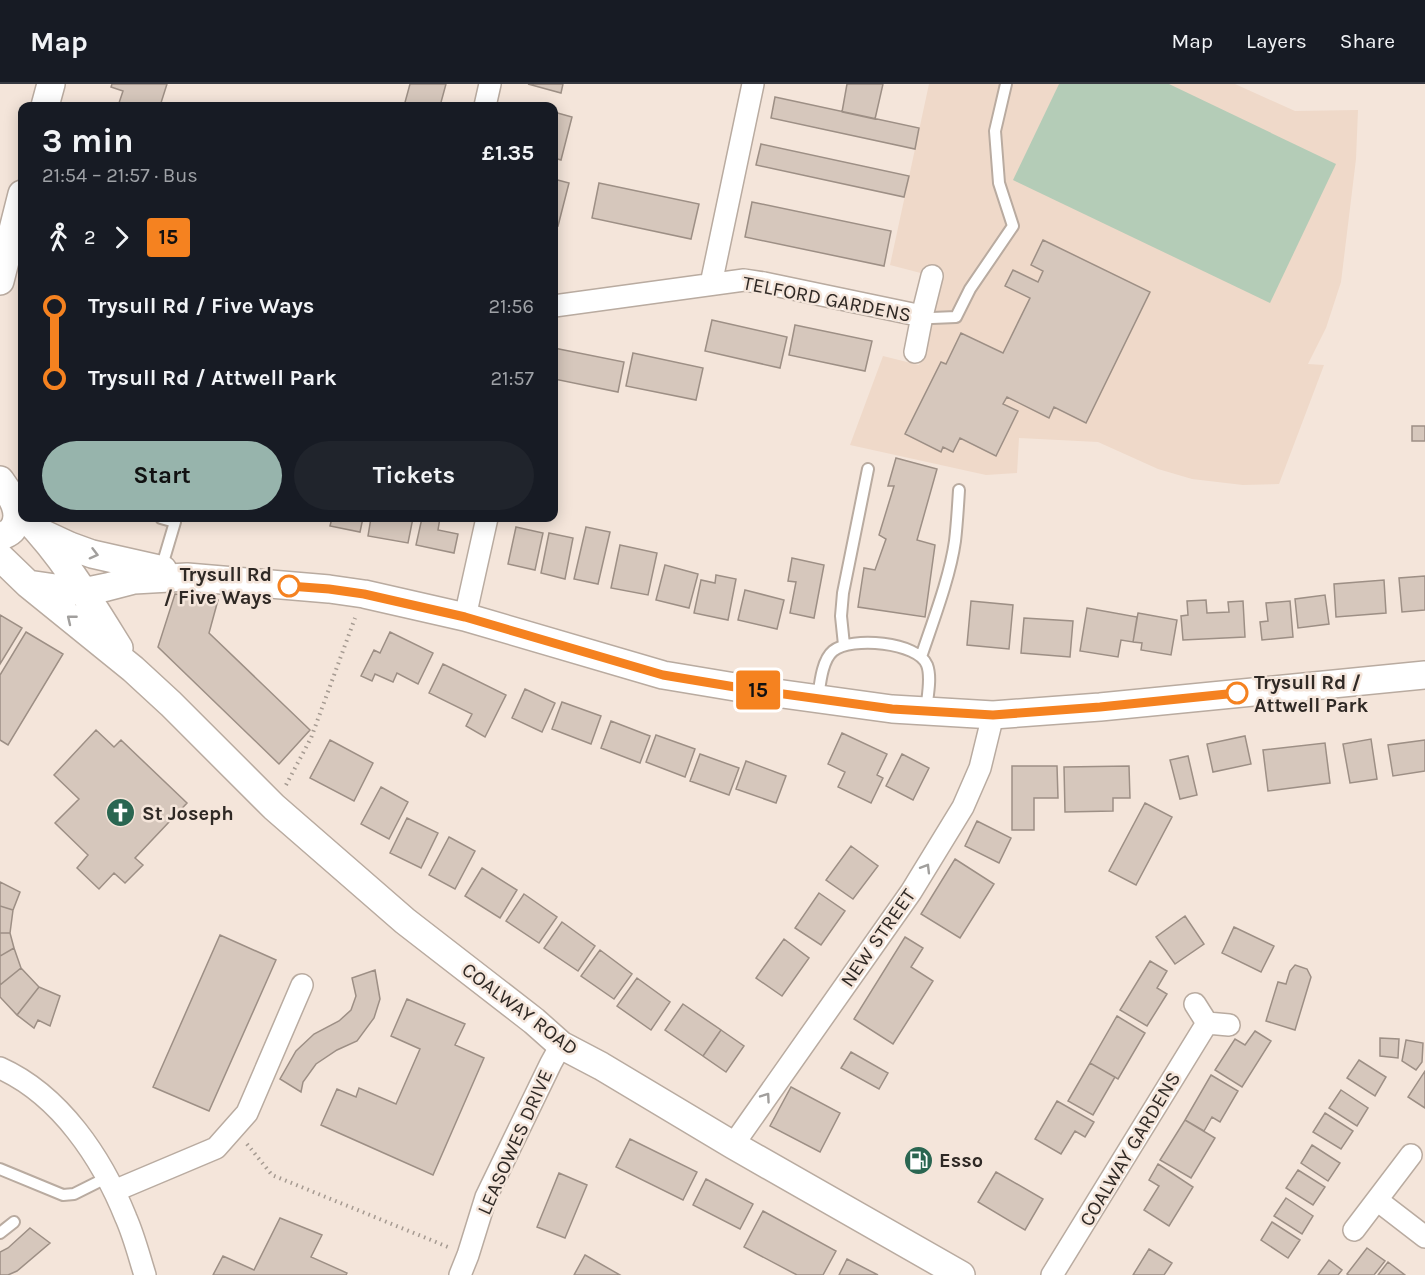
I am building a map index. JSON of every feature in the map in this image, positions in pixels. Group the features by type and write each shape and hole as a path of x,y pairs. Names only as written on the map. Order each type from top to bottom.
{"street":[{"path":"46,102 51,84"},
{"path":"486,102 490,84"},
{"path":"711,284 753,84"},
{"path":"0,281 18,210"},
{"name":"TELFORD GARDENS","path":"915,352 932,276"},
{"name":"TELFORD GARDENS","path":"558,305 744,280 922,316"},
{"name":"COALWAY ROAD","path":"0,480 18,504"},
{"path":"0,537 12,532 18,521"},
{"name":"COALWAY ROAD","path":"31,522 83,592 132,669"},
{"path":"34,522 70,546 92,554 187,577"},
{"path":"465,617 486,522"},
{"name":"COALWAY ROAD","path":"0,557 28,584 171,704 274,807 405,921 534,1021 561,1045 960,1275"},
{"path":"28,584 83,592 134,580 187,577 364,594 465,617 663,675 892,709 993,715 1100,707 1425,675"},
{"name":"NEW STREET","path":"733,1145 911,892 963,807 980,768 993,715"},
{"path":"110,1184 216,1149 247,1113 302,985"},
{"path":"1195,1004 1207,1023 1229,1025"},
{"name":"COALWAY GARDENS","path":"1052,1275 1207,1023"},
{"name":"LEASOWES DRIVE","path":"464,1265 486,1197 561,1045"},
{"path":"0,1068 12,1073 47,1098 66,1116 90,1150 127,1219 145,1275"},
{"path":"1354,1230 1411,1155"},
{"path":"1377,1200 1425,1237"}],"lane":[{"path":"922,316 956,317 970,289 1013,226 999,183 995,131 1006,84"},
{"path":"844,645 841,616 843,593 868,469"},
{"path":"921,657 951,560 955,542 959,490"},
{"path":"160,569 175,522"},
{"path":"818,698 822,673 833,651 844,645 859,642 880,644 909,650 921,657 927,664 929,675 926,711"},
{"path":"0,1169 63,1195 110,1184"},
{"path":"0,1233 14,1222"}],"path":[{"path":"274,807 311,738 364,594"},
{"path":"234,1128 272,1175 464,1265"}],"shaded area":[{"path":"929,84 1235,84 1295,111 1358,110 1356,159 1341,282 1326,328 1308,364 1324,365 1279,484 1243,485 1192,479 1158,469 1098,442 1019,438 1017,473 986,475 850,445 883,356 919,365 932,318 936,277 890,265"}],"green space":[{"path":"1059,84 1169,84 1336,164 1270,303 1013,180"}],"building":[{"path":"112,84 167,84 161,102 119,102 123,91 111,87"},
{"path":"410,84 446,84 441,102 405,102"},
{"path":"528,84 563,84 561,93"},
{"path":"847,84 883,84 875,119 842,112"},
{"path":"775,97 919,128 915,149 771,118"},
{"path":"558,113 572,117 561,160 558,159"},
{"path":"761,144 909,176 904,197 756,165"},
{"path":"558,180 569,183 558,226"},
{"path":"599,183 699,204 691,239 592,218"},
{"path":"752,202 891,231 884,266 745,237"},
{"path":"1043,240 1150,292 1086,423 1054,407 1049,418 1007,397 1003,404 1018,411 996,456 960,438 953,452 943,447 941,452 905,434 941,362 946,364 961,333 1003,353 1030,298 1005,286 1013,270 1038,282 1043,271 1031,265"},
{"path":"712,320 787,337 780,368 705,351"},
{"path":"795,325 872,341 865,371 789,355"},
{"path":"558,349 624,362 618,392 558,380"},
{"path":"633,353 703,368 696,400 626,386"},
{"path":"1412,426 1425,426 1425,441 1412,441"},
{"path":"896,458 937,469 917,540 935,545 925,617 858,607 864,568 875,570 886,539 879,535 894,486 888,486"},
{"path":"331,522 362,522 360,532 330,526"},
{"path":"370,522 412,522 408,543 368,536"},
{"path":"421,522 439,522 438,530 458,534 454,553 416,545"},
{"path":"516,527 543,533 535,570 508,564"},
{"path":"586,527 610,532 598,584 574,579"},
{"path":"549,533 573,538 565,579 541,573"},
{"path":"620,545 657,553 648,595 611,588"},
{"path":"792,558 824,565 814,618 790,613 796,582 788,581"},
{"path":"665,565 698,574 689,608 656,600"},
{"path":"716,575 736,579 728,620 694,613 701,580 715,583"},
{"path":"1425,576 1425,610 1402,612 1399,578"},
{"path":"1384,580 1386,613 1336,617 1334,584"},
{"path":"745,590 784,600 777,629 738,620"},
{"path":"175,594 218,600 209,633 310,730 279,764 158,647"},
{"path":"1325,595 1329,624 1298,628 1295,599"},
{"path":"1206,600 1207,613 1229,612 1228,602 1243,601 1245,637 1183,640 1181,616 1188,615 1187,601"},
{"path":"971,601 1013,605 1009,649 967,645"},
{"path":"1290,601 1293,637 1262,640 1260,622 1268,621 1266,603"},
{"path":"1087,608 1137,617 1133,642 1121,640 1118,657 1080,651"},
{"path":"1138,613 1177,620 1171,655 1141,650 1142,643 1133,642"},
{"path":"0,615 22,628 0,664"},
{"path":"1024,618 1073,621 1070,657 1021,653"},
{"path":"26,632 63,654 8,745 0,740 0,675"},
{"path":"390,632 433,653 418,684 397,673 393,682 375,674 372,681 361,676 374,650 380,653"},
{"path":"443,664 506,695 485,737 466,726 472,714 429,693"},
{"path":"525,689 555,703 542,732 512,718"},
{"path":"562,702 601,716 591,744 552,729"},
{"path":"611,721 650,736 640,763 601,748"},
{"name":"St Joseph","path":"96,730 114,747 121,740 187,803 135,858 143,865 125,883 114,873 99,889 77,868 88,855 55,823 79,799 54,775"},
{"path":"842,733 887,754 877,775 883,778 871,803 838,787 845,772 828,764"},
{"path":"656,735 695,749 685,777 646,762"},
{"path":"1245,736 1251,764 1213,772 1207,744"},
{"path":"1371,739 1377,779 1350,783 1343,744"},
{"path":"330,740 373,763 354,801 310,778"},
{"path":"1425,740 1425,771 1393,776 1388,745"},
{"path":"1325,743 1330,783 1268,791 1263,750"},
{"path":"700,754 739,768 729,795 690,781"},
{"path":"902,754 929,768 913,800 886,786"},
{"path":"1188,756 1197,795 1180,799 1170,760"},
{"path":"746,761 786,776 776,803 736,789"},
{"path":"1012,766 1057,766 1058,798 1034,798 1034,830 1012,830"},
{"path":"1129,766 1130,798 1113,798 1113,811 1065,812 1064,767"},
{"path":"381,787 408,802 389,839 361,824"},
{"path":"1145,803 1172,817 1136,885 1109,871"},
{"path":"407,818 438,833 421,868 390,853"},
{"path":"977,821 1011,838 999,863 965,846"},
{"path":"449,837 475,851 455,889 429,875"},
{"path":"851,846 878,866 853,899 826,880"},
{"path":"955,859 994,884 960,938 921,914"},
{"path":"482,868 517,890 500,918 465,896"},
{"path":"0,882 20,892 13,910 0,906"},
{"path":"819,893 845,911 821,945 795,928"},
{"path":"524,894 557,917 539,943 506,921"},
{"path":"0,906 13,910 10,933 0,933"},
{"path":"1185,916 1204,944 1175,964 1156,937"},
{"path":"562,922 595,946 578,971 544,948"},
{"path":"1234,927 1274,946 1261,972 1222,953"},
{"path":"0,933 10,933 14,948 0,956"},
{"path":"220,935 276,960 209,1111 153,1087"},
{"path":"905,937 923,948 911,967 933,981 893,1044 854,1019"},
{"path":"784,939 809,958 782,996 756,978"},
{"path":"14,948 21,968 0,985 0,956"},
{"path":"600,950 632,974 614,999 581,976"},
{"path":"1150,961 1167,971 1157,988 1167,994 1147,1026 1120,1010"},
{"path":"1295,965 1307,969 1311,977 1295,1030 1266,1021 1278,982 1286,984 1290,971"},
{"path":"21,968 39,987 17,1015 0,997 0,985"},
{"path":"375,970 380,999 374,1018 357,1041 337,1050 316,1064 303,1082 301,1092 280,1079 296,1051 314,1034 339,1021 351,1010 356,996 352,978"},
{"path":"637,978 670,1002 651,1030 617,1006"},
{"path":"39,987 60,996 50,1026 38,1020 34,1028 17,1015"},
{"path":"407,999 465,1024 455,1045 484,1058 433,1175 321,1125 337,1089 356,1097 359,1088 396,1104 420,1049 391,1036"},
{"path":"683,1004 721,1030 703,1056 665,1030"},
{"path":"1117,1016 1145,1033 1118,1079 1090,1063"},
{"path":"721,1030 744,1046 726,1072 703,1056"},
{"path":"1255,1031 1271,1041 1242,1087 1215,1070 1235,1039 1245,1045"},
{"path":"1380,1038 1399,1039 1398,1058 1380,1056"},
{"path":"1406,1040 1423,1043 1422,1062 1416,1070 1402,1061"},
{"path":"851,1052 888,1073 879,1089 841,1068"},
{"path":"1359,1060 1386,1077 1375,1096 1347,1078"},
{"path":"1090,1063 1115,1077 1093,1115 1068,1101"},
{"path":"1425,1071 1425,1108 1408,1097"},
{"path":"1211,1075 1238,1091 1220,1122 1212,1117 1204,1131 1185,1120"},
{"path":"791,1087 840,1113 820,1152 770,1126"},
{"path":"1341,1090 1368,1108 1357,1126 1329,1108"},
{"path":"1057,1101 1094,1122 1085,1137 1075,1131 1061,1154 1035,1139"},
{"path":"1325,1113 1353,1131 1341,1149 1313,1132"},
{"path":"1185,1120 1215,1138 1191,1178 1160,1160"},
{"path":"630,1139 697,1172 683,1200 616,1167"},
{"path":"1312,1145 1340,1163 1328,1181 1301,1163"},
{"path":"1158,1164 1193,1187 1169,1226 1144,1210 1159,1186 1149,1180"},
{"path":"1298,1170 1325,1187 1313,1205 1286,1188"},
{"path":"996,1172 1043,1199 1025,1230 978,1202"},
{"path":"559,1173 587,1185 565,1238 537,1227"},
{"path":"706,1179 753,1204 740,1229 693,1205"},
{"path":"1286,1198 1313,1216 1302,1234 1274,1216"},
{"path":"763,1211 836,1251 823,1275 797,1275 744,1247"},
{"path":"280,1218 322,1235 311,1257 347,1273 346,1275 213,1275 223,1256 254,1270"},
{"path":"1272,1222 1300,1240 1288,1258 1261,1240"},
{"path":"30,1228 50,1243 17,1271 8,1275 0,1275 0,1252 8,1248"},
{"path":"1367,1248 1385,1261 1374,1275 1347,1274"},
{"path":"1149,1249 1172,1263 1164,1275 1133,1275"},
{"path":"585,1255 620,1275 574,1275"},
{"path":"847,1259 878,1275 839,1275"},
{"path":"1329,1260 1342,1270 1338,1275 1318,1275"},
{"path":"1388,1262 1405,1275 1378,1275"}],"bus line":[{"name":"15","path":"289,586 364,594 465,617 663,675 892,709 993,715 1237,693"}],"place":[{"name":"Trysull Rd / Five Ways","path":"289,586"},
{"name":"Trysull Rd / Attwell Park","path":"1237,693"},
{"name":"St Joseph","path":"121,813"},
{"name":"Esso","path":"918,1160"}]}
